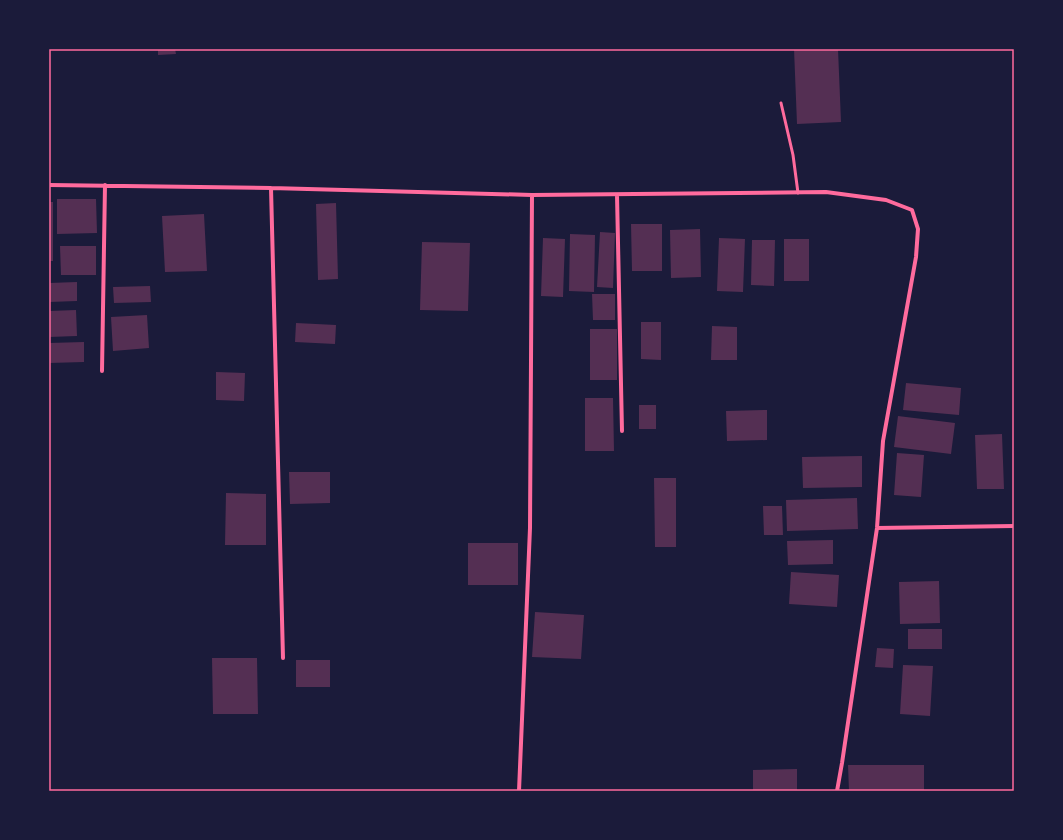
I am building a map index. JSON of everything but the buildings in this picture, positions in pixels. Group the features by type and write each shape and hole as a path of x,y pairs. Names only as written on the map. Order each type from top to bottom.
{"street":[{"path":"49,185 271,188 532,195 826,192 886,200 912,210 918,229 916,257 883,441 877,528 836,791"},
{"path":"102,371 105,185"},
{"path":"271,188 283,658"},
{"path":"519,791 530,528 532,195"},
{"path":"618,195 622,431"},
{"path":"877,528 1014,526"}],"lane":[{"path":"782,102 793,155 798,192"}]}
